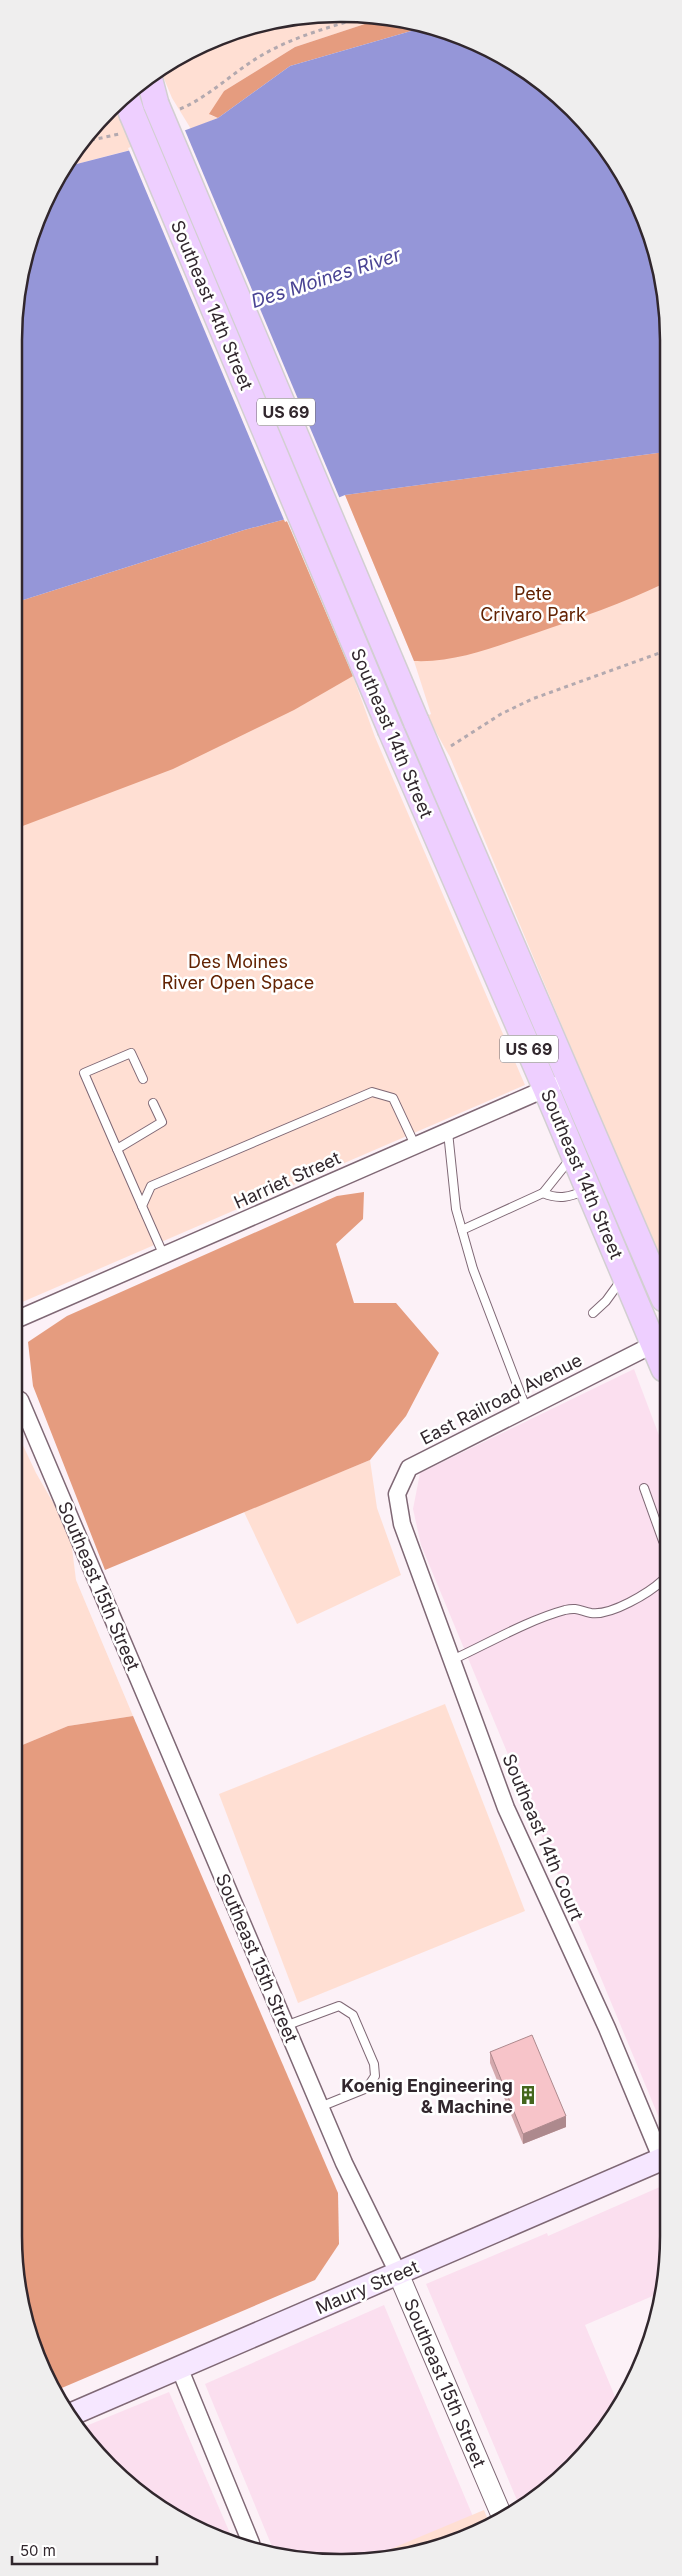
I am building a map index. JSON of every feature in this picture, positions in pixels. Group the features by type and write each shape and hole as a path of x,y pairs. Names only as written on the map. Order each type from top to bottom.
{"main road":[{"name":"Southeast 14th Street","path":"153,84 167,107 416,721 660,1290"},
{"name":"Southeast 14th Street","path":"128,114 391,731 546,1088 624,1276 658,1341"},
{"name":"Maury Street","path":"76,2412 660,2161"}],"street":[{"name":"Harriet Street","path":"22,1317 570,1078"},
{"name":"East Railroad Avenue","path":"402,1524 397,1494 409,1468 658,1341"},
{"name":"Southeast 15th Street","path":"22,1405 344,2163 398,2273 500,2511"},
{"name":"Southeast 14th Court","path":"402,1524 506,1808 607,2028 660,2155"},
{"path":"179,2367 250,2540"}],"lane":[{"path":"143,1080 131,1053 84,1074 164,1256"},
{"path":"142,1206 151,1186 372,1092 393,1098 415,1145"},
{"path":"117,1149 162,1122 154,1103"},
{"path":"448,1132 452,1180 462,1230 473,1269 526,1408"},
{"path":"462,1230 543,1193 573,1155"},
{"path":"543,1193 554,1198 567,1197 588,1189"},
{"path":"593,1313 606,1302 624,1276"},
{"path":"644,1488 660,1533"},
{"path":"452,1660 566,1610 580,1608 591,1613 611,1610 652,1590 660,1583"},
{"path":"285,2026 340,2006 353,2015 374,2064 375,2076 368,2088 320,2107"}],"path":[{"path":"167,107 214,89 263,54 346,22"},
{"path":"104,129 128,114"},
{"path":"448,748 501,714 532,699 660,653"}],"shaded area":[{"path":"634,1369 660,1438 660,2120 421,1545 413,1509 420,1473"},
{"path":"660,2187 659,2256 653,2296 585,2325 615,2397 594,2429 566,2460 535,2488 517,2501 426,2284 547,2233 548,2236"},
{"path":"384,2305 476,2524 423,2543 383,2551 341,2554 320,2553 272,2546 205,2384"},
{"path":"169,2392 230,2533 200,2521 147,2488 116,2460 86,2426"}],"green space":[{"path":"341,22 367,23 295,47 224,91 210,115 218,118 191,129 172,98 163,77 200,55 239,39 299,25"},
{"path":"367,23 412,31 290,66 218,118 209,114 224,91 295,47"},
{"path":"120,112 134,149 76,164 88,147"},
{"name":"Pete Crivaro Park","path":"660,453 660,1261 450,757 427,716 431,714 414,661 345,495"},
{"path":"660,453 660,585 601,610 491,648 446,659 414,661 345,495"},
{"name":"Des Moines River Open Space","path":"286,519 353,676 375,737 525,1085 22,1302 22,600"},
{"path":"286,519 353,676 294,710 173,769 22,826 22,600 244,530"},
{"path":"364,1192 363,1219 336,1244 354,1303 396,1303 439,1353 406,1416 370,1460 105,1570 33,1386 28,1342 67,1316 337,1196"},
{"path":"22,1443 36,1473 70,1532 76,1580 133,1716 68,1726 22,1745"},
{"path":"370,1460 377,1508 401,1575 297,1624 244,1512"},
{"path":"445,1704 525,1911 298,2003 219,1794"},
{"path":"133,1716 338,2193 339,2244 315,2280 62,2388 47,2357 33,2317 23,2256 22,1745 68,1726"},
{"path":"484,2510 487,2518 443,2537 389,2550"}],"water":[{"name":"Des Moines River","path":"412,31 443,39 482,55 535,88 566,116 594,147 617,182 635,219 649,259 659,320 660,453 345,495 286,519 244,530 22,600 23,320 33,259 55,200 76,164 135,149 218,118 290,66"}],"pier":[{"path":"184,128 340,499 285,522 128,148"}],"building":[{"name":"Koenig Engineering & Machine","path":"532,2035 566,2116 523,2134 490,2052"}],"place":[{"name":"Koenig Engineering & Machine","path":"528,2095"}]}
